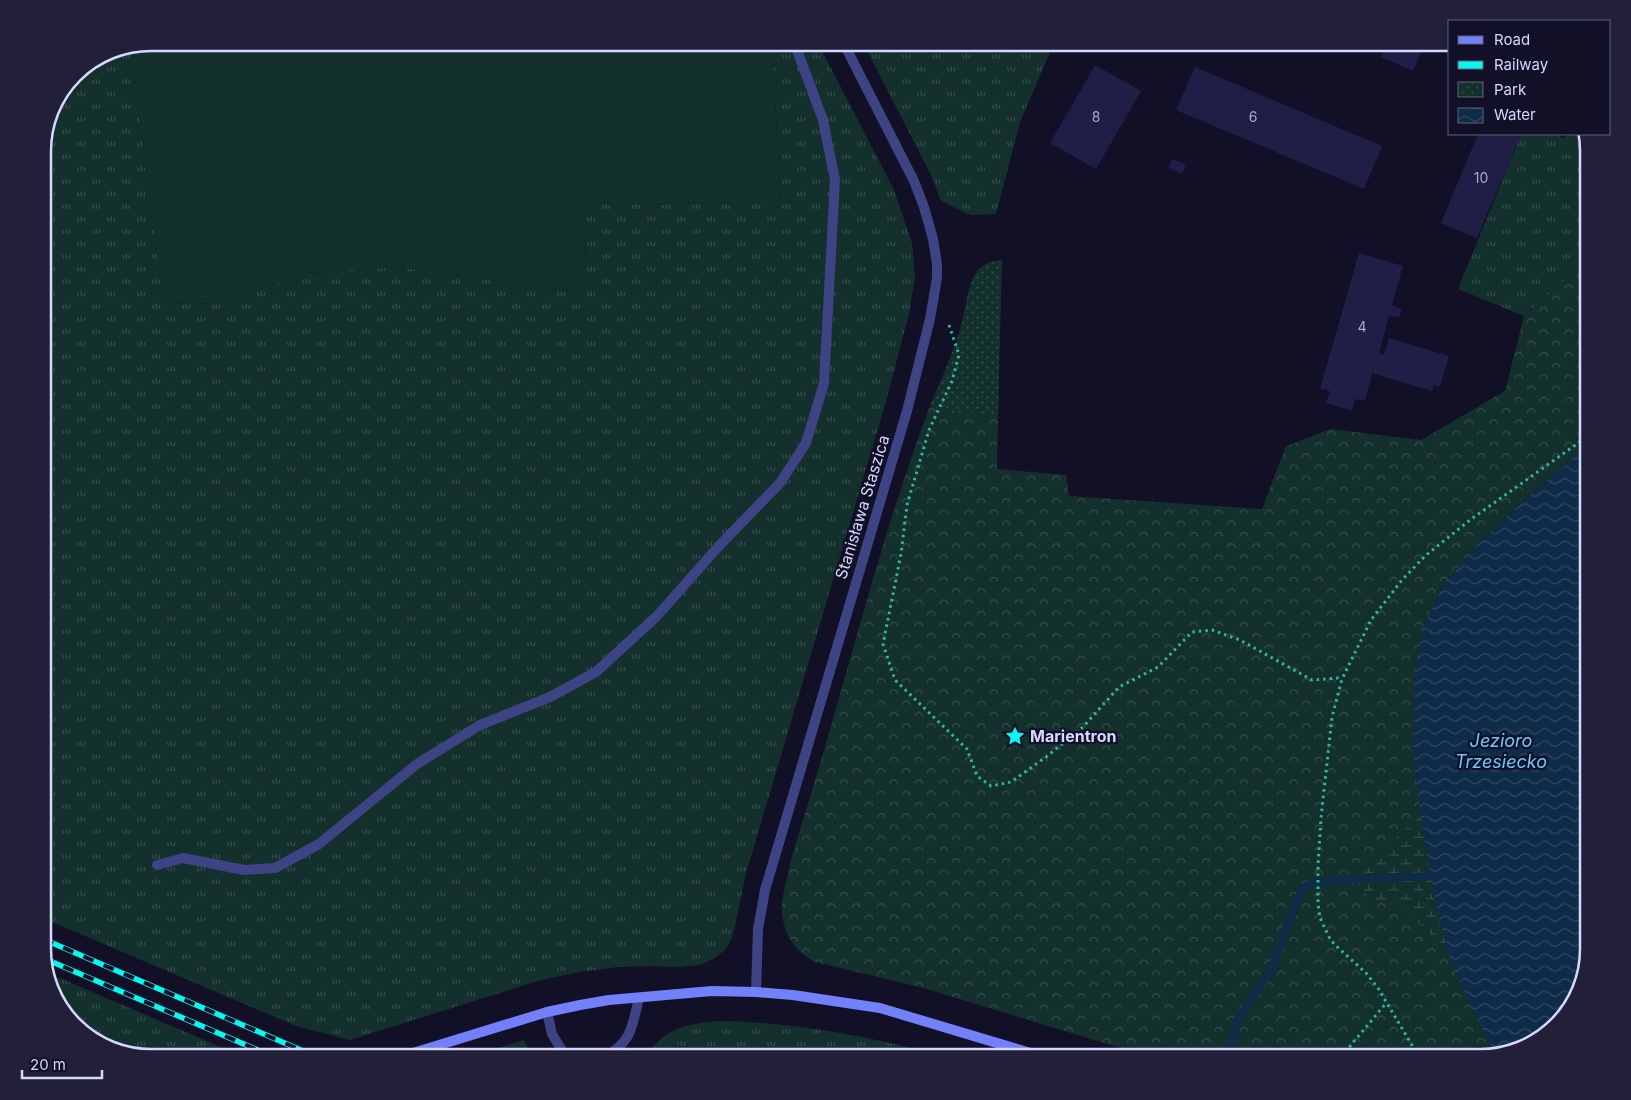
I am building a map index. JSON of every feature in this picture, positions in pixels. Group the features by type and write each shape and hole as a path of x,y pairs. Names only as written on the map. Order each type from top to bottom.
{"street":[{"path":"157,865 183,858 244,870 275,868 319,844 417,764 480,725 550,697 596,672 657,616 718,546 780,483 806,443 824,383 835,180 823,120 797,51"},
{"name":"Stanisława Staszica","path":"756,992 758,929 765,890 907,411 930,319 937,278 935,251 924,207 914,181 848,51"},
{"path":"429,1049 547,1012 599,1001 712,991 793,995 880,1008 1014,1049"},
{"path":"618,1049 630,1034 639,998"},
{"path":"547,1012 552,1034 561,1049"}],"path":[{"path":"949,324 959,355 952,382 929,430 907,505 901,554 883,644 895,680 967,749 977,776 991,786 1010,782 1046,757 1083,727 1119,687 1158,667 1192,632 1212,630 1240,640 1312,680 1342,679"},
{"path":"1415,1049 1387,1002 1366,973 1342,952 1329,937 1320,918 1318,865 1321,818 1332,717 1342,679 1371,620 1402,580 1425,556 1470,520 1580,442"},
{"path":"1348,1049 1387,1002"}],"green space":[{"path":"151,51 772,51 781,203 586,204 585,294 399,267 306,273 219,304 163,302 132,53"},
{"path":"772,51 822,51 894,190 912,243 915,277 909,314 885,405 746,873 734,931 724,951 700,965 618,967 541,980 350,1040 296,1026 51,921 51,144 55,125 62,107 72,90 85,76 113,59 132,53 163,302 219,304 306,273 399,267 585,294 586,204 781,203"},
{"path":"867,51 1051,51 1020,122 996,214 970,215 941,201 930,173"},
{"path":"1521,135 1558,135 1563,138 1568,135 1578,135 1580,266 1524,316 1458,289"},
{"path":"1002,260 998,416 930,406 958,336 974,275 986,264"},
{"path":"1580,266 1580,453 1515,509 1474,548 1442,588 1422,628 1423,831 1433,889 1493,1048 1124,1049 920,987 815,962 796,947 791,941 783,919 782,903 787,877 885,539 930,406 998,416 997,469 1066,475 1069,496 1262,509 1286,446 1331,429 1421,440 1505,391 1524,316"},
{"path":"1421,816 1433,889 1446,948 1398,904 1368,899 1360,881 1378,853"},
{"path":"55,976 225,1049 151,1049 138,1048 113,1041 96,1032 80,1020 65,999"},
{"path":"722,1021 751,1022 807,1028 863,1037 915,1049 691,1049 659,1041 673,1031 697,1024"},
{"path":"524,1040 529,1049 494,1049"},
{"path":"659,1041 691,1049 650,1049"}],"water":[{"name":"Jezioro Trzesiecko","path":"1580,453 1579,962 1569,993 1551,1020 1518,1041 1493,1048 1471,1008 1446,948 1433,889 1413,756 1414,679 1422,628 1442,588 1474,548"}],"building":[{"path":"1383,51 1421,51 1413,71 1381,57"},
{"path":"1095,65 1141,91 1096,169 1050,143"},
{"path":"1195,67 1382,146 1364,189 1176,110"},
{"path":"1478,135 1521,135 1477,238 1441,223"},
{"path":"1172,159 1186,164 1182,174 1168,168"},
{"path":"1359,253 1403,266 1392,305 1402,310 1399,317 1389,316 1379,353 1384,355 1389,338 1449,356 1440,387 1434,385 1432,391 1374,374 1373,371 1365,401 1355,399 1352,411 1326,403 1330,391 1320,389"}],"waterway":[{"path":"1229,1049 1238,1019 1272,968 1298,898 1305,887 1327,881 1431,876"}],"railway":[{"path":"51,942 298,1049"},
{"path":"52,962 255,1049"}],"place":[{"name":"Marientron","path":"1015,736"}]}
